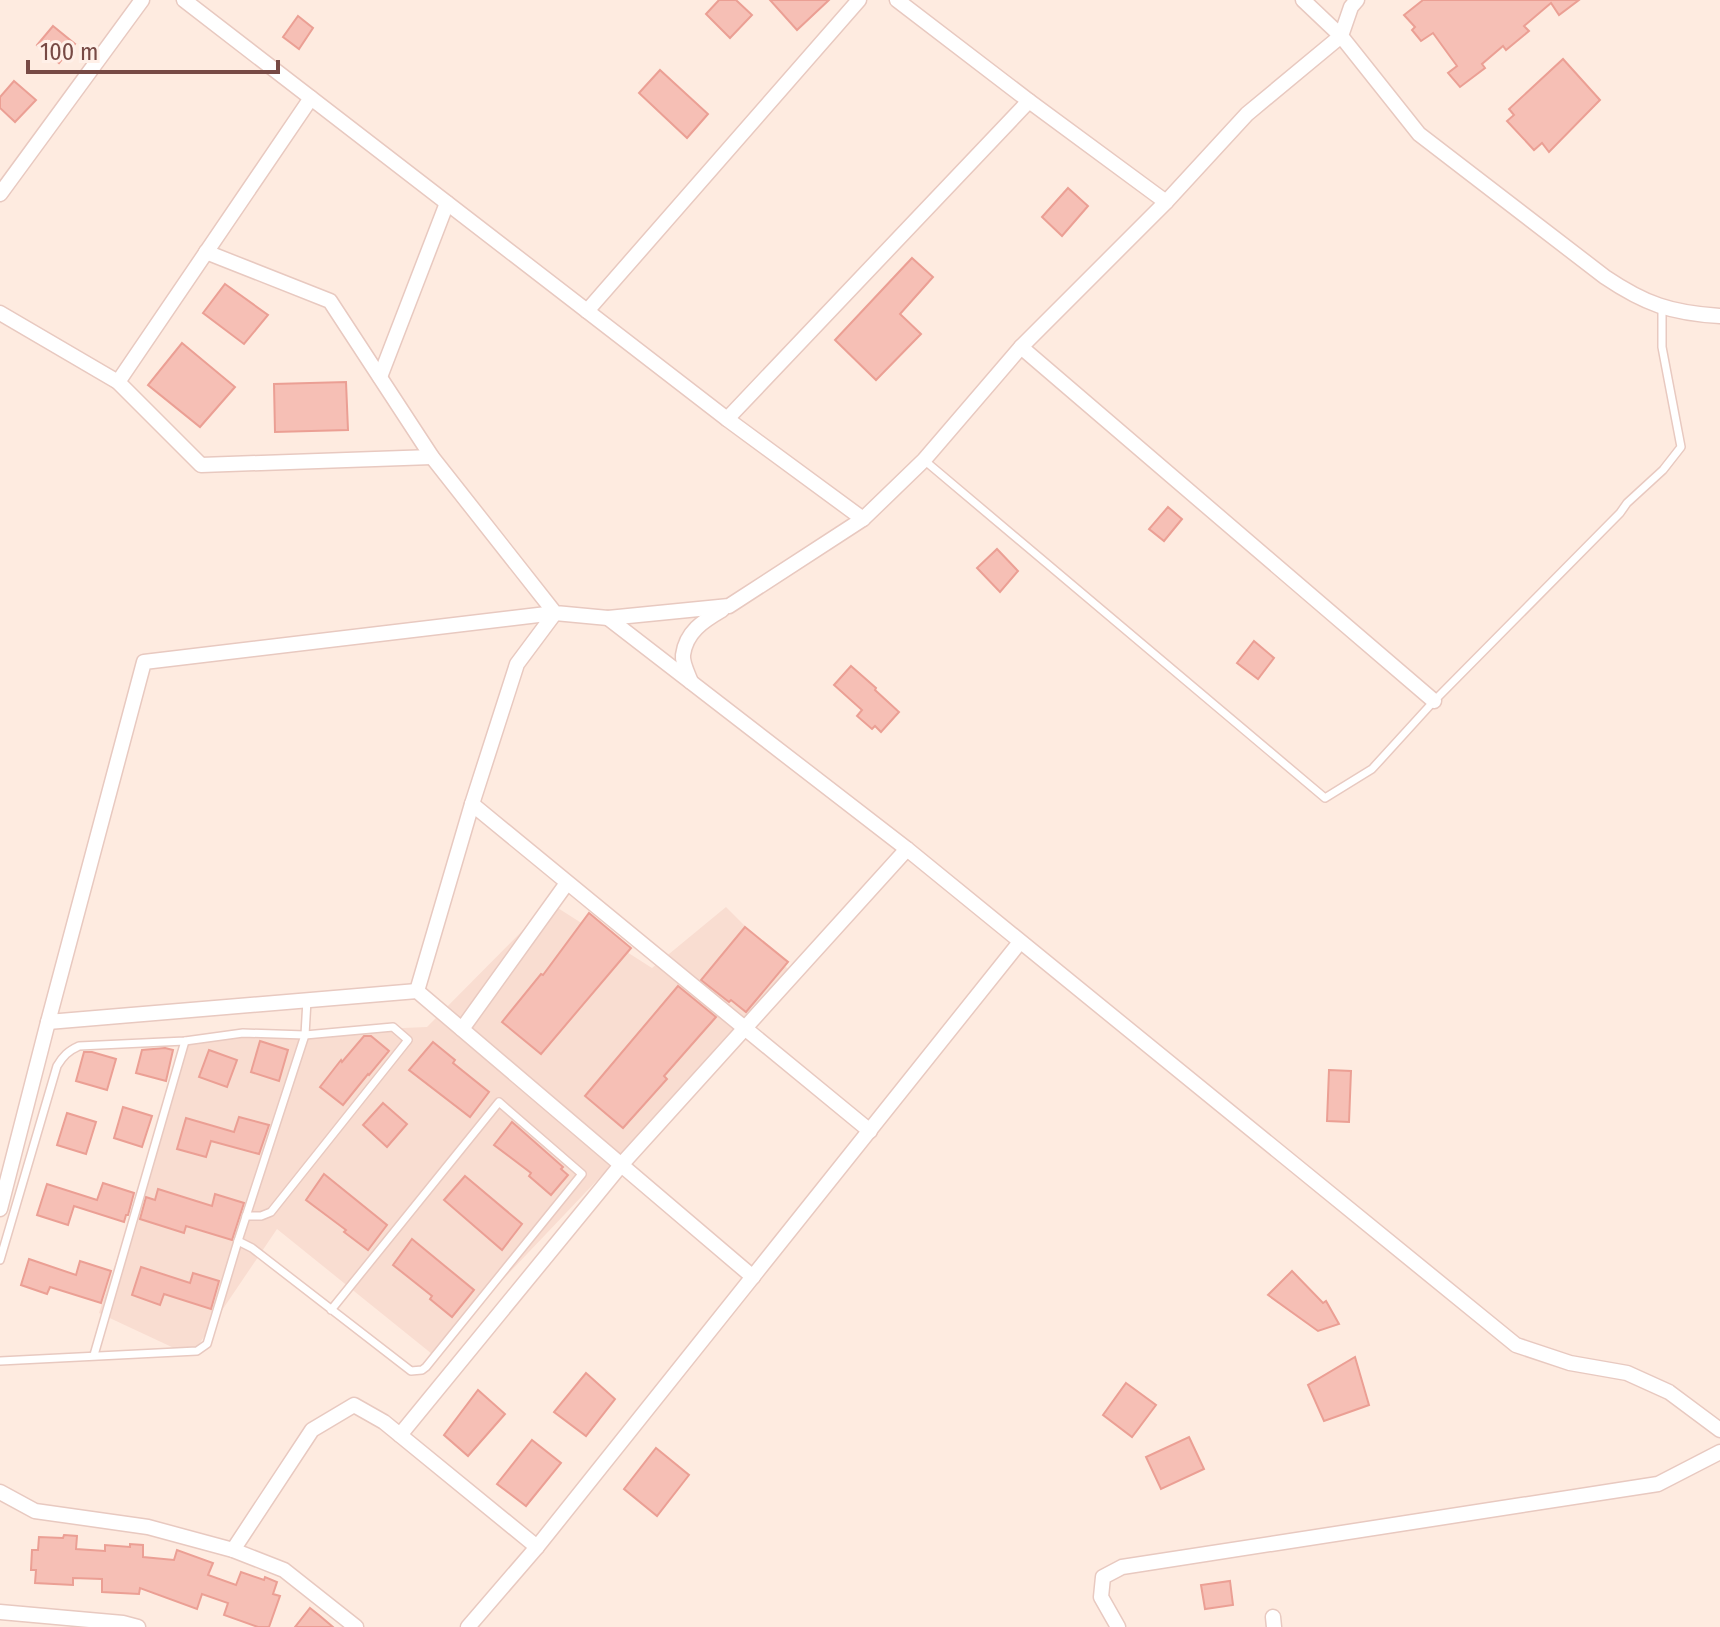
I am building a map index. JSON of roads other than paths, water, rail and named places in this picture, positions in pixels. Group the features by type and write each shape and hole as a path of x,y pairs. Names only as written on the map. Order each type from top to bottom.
{"street":[{"path":"0,194 142,0"},
{"path":"184,0 727,419 863,519"},
{"path":"587,311 859,0"},
{"path":"897,0 1166,202"},
{"path":"1303,0 1341,36 1419,134 1605,277 1633,296 1662,308 1690,315 1720,316"},
{"path":"691,682 683,657 691,632 707,618 863,519 924,460 1021,347 1166,202 1247,114 1341,36 1351,7 1357,0"},
{"path":"118,382 311,98"},
{"path":"727,419 1029,101"},
{"path":"380,377 447,203"},
{"path":"206,252 330,301 432,457 555,613"},
{"path":"0,313 118,382 201,465 432,457"},
{"path":"1021,347 1434,701"},
{"path":"0,1209 144,662 555,613 608,618 729,606"},
{"path":"417,991 517,664 555,613"},
{"path":"608,618 907,849 1516,1345 1570,1363 1627,1373 1669,1392 1720,1430"},
{"path":"472,804 870,1131"},
{"path":"400,1435 621,1165 907,849"},
{"path":"462,1029 567,883"},
{"path":"468,1627 537,1547 1020,942"},
{"path":"48,1022 417,991 753,1277"},
{"path":"233,1550 312,1430 354,1405 384,1422 537,1547"},
{"path":"1118,1627 1101,1597 1103,1577 1122,1567 1658,1484 1720,1452"},
{"path":"0,1492 35,1511 148,1527 233,1550 284,1570 356,1627"},
{"path":"0,1612 138,1627"},
{"path":"41,1615 52,1627"}],"lane":[{"path":"924,460 1325,798 1372,769 1434,701 1663,470 1681,447 1662,347 1662,308"},
{"path":"0,1361 197,1351 203,1348 210,1339 238,1241 305,1035 307,1000"},
{"path":"0,1260 57,1066 63,1056 79,1046 185,1041 243,1033 305,1035 393,1027 408,1040 271,1212 246,1216"},
{"path":"94,1355 185,1041"},
{"path":"238,1241 252,1248 331,1310 411,1371 422,1370 582,1174 499,1102 331,1310"}]}
